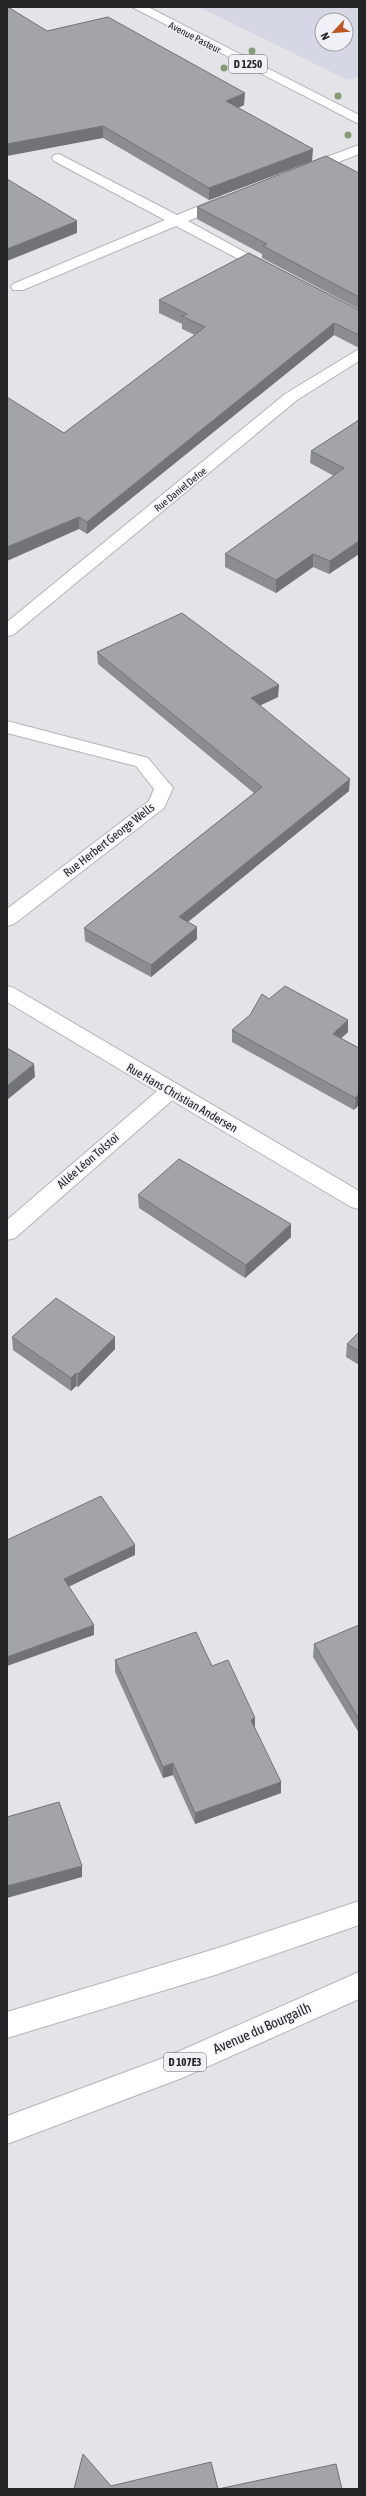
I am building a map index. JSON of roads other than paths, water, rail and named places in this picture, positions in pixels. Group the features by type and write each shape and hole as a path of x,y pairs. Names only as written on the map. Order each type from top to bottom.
{"street":[{"name":"Avenue Pasteur","path":"138,7 359,120"},
{"path":"293,174 359,149"},
{"path":"59,158 281,276"},
{"path":"18,287 175,220 241,194"},
{"name":"Rue Daniel Defoe","path":"7,631 291,397 359,354"},
{"name":"Rue Herbert George Wells","path":"7,728 142,762 164,788 157,804 7,919"},
{"name":"Rue Hans Christian Andersen","path":"7,993 170,1091 356,1194"},
{"name":"Allée Léon Tolstoï","path":"7,1232 170,1091"},
{"path":"7,2025 218,1961 359,1913"},
{"name":"Avenue du Bourgailh","path":"7,2130 172,2068 359,1985"}]}
